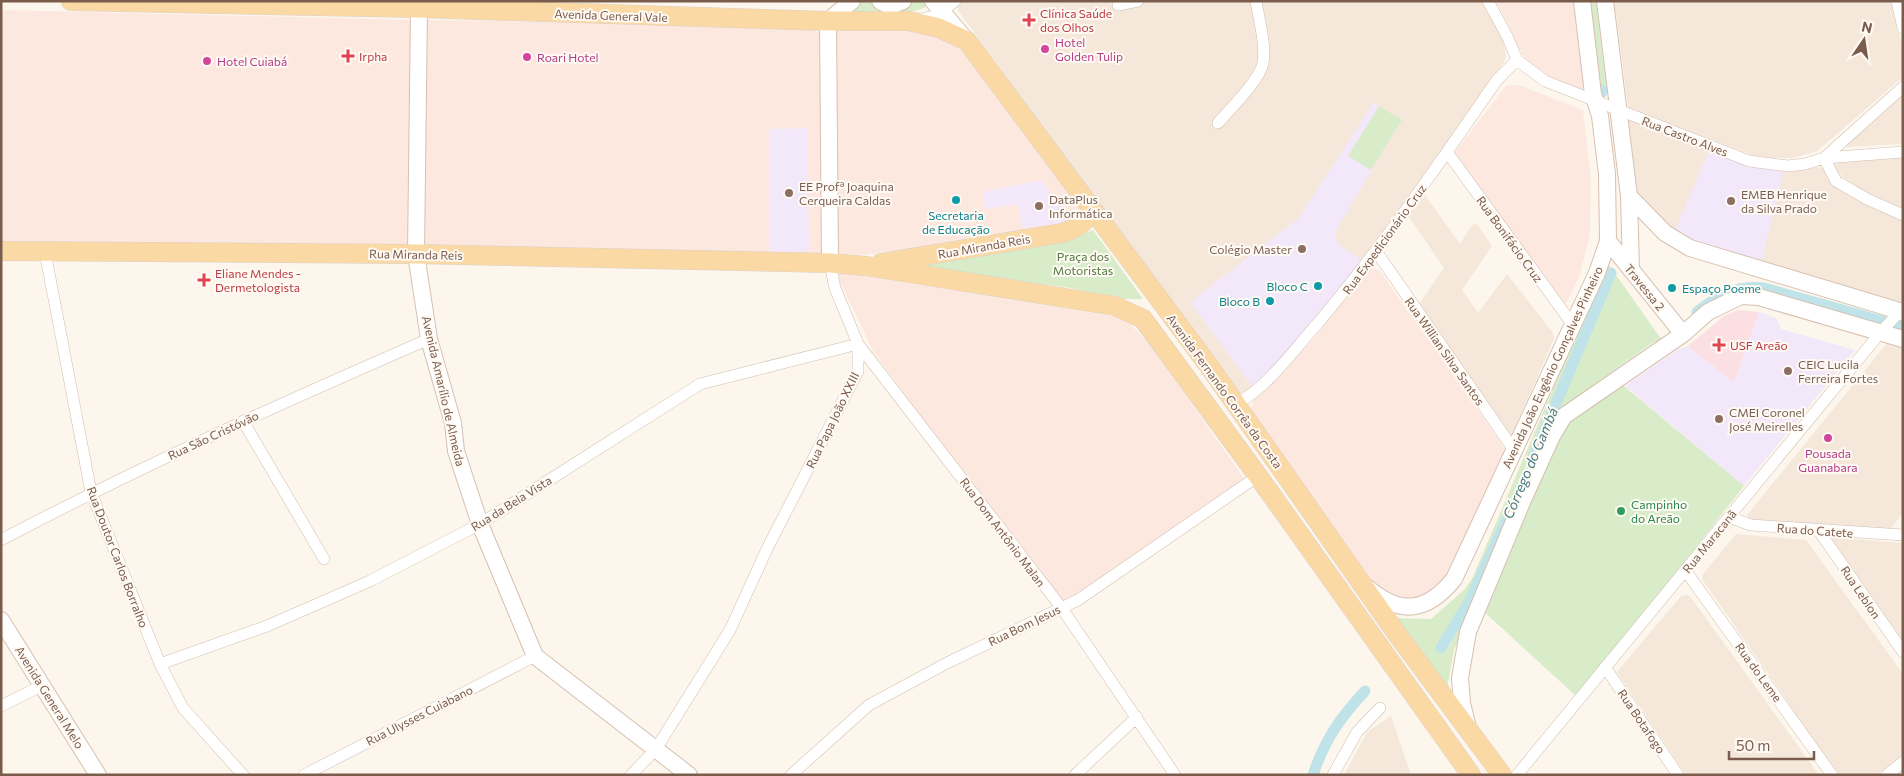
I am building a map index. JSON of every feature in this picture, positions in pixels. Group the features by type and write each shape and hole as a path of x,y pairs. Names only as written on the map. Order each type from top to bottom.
{"main road":[{"name":"Avenida General Vale","path":"70,1 607,8 828,22 908,21 939,28 967,41"},
{"name":"Avenida Fernando Corrêa da Costa","path":"967,41 1236,404 1357,579 1502,775"},
{"name":"Rua Miranda Reis","path":"866,266 1062,233 1077,228 1087,220 1092,209"},
{"name":"Rua Miranda Reis","path":"1,252 416,254 830,263"},
{"path":"830,263 866,266"},
{"name":"Avenida Fernando Corrêa da Costa","path":"866,266 1115,306 1143,319 1258,476 1471,775"}],"street":[{"path":"828,22 852,1"},
{"path":"880,1 890,6 903,1"},
{"path":"908,21 956,1"},
{"path":"1118,5 1138,1"},
{"path":"1218,123 1251,84 1262,65 1263,44 1256,1"},
{"name":"Rua Castro Alves","path":"1488,1 1517,60 1544,81 1749,161 1788,166 1805,164 1824,158 1903,87"},
{"name":"Avenida João Eugênio Gonçalves Pinheiro","path":"1357,579 1379,597 1399,607 1416,606 1441,593 1457,575 1597,273 1608,241 1607,174 1582,1"},
{"path":"1605,1 1629,196 1631,270"},
{"path":"1897,1 1903,28"},
{"name":"Avenida Amarílio de Almeida","path":"419,5 416,254 429,339 453,423 456,452 480,524 535,656 689,775"},
{"name":"Avenida Fernando Corrêa da Costa","path":"938,7 967,41"},
{"name":"Rua Papa João XXIII","path":"631,775 656,749 730,630 767,549 858,371 858,344 835,288 830,263 828,22"},
{"name":"Rua Expedicionário Cruz","path":"1236,404 1256,391 1286,360 1343,294 1376,251 1497,80 1517,60"},
{"name":"Rua Bonifácio Cruz","path":"1447,152 1573,325"},
{"path":"1903,152 1824,158 1836,181 1867,199 1903,215"},
{"path":"1629,196 1665,233 1690,248 1900,313"},
{"name":"Travessa 2","path":"1608,241 1683,334"},
{"name":"Rua Willian Silva Santos","path":"1376,251 1514,450"},
{"name":"Rua Doutor Carlos Borralho","path":"45,252 91,492 160,664 183,708 243,775"},
{"path":"1469,732 1462,703 1460,678 1466,638 1522,502 1558,424 1573,410 1683,334 1708,312 1741,296 1760,297 1883,330 1903,340"},
{"name":"Rua Maracanã","path":"1517,775 1883,330 1900,313"},
{"name":"Rua São Cristóvão","path":"1,540 91,492 243,421 429,339"},
{"name":"Rua da Bela Vista","path":"160,664 268,626 370,581 480,524 700,384 858,344"},
{"name":"Rua Dom Antônio Malan","path":"858,344 1061,607 1175,775"},
{"path":"243,421 324,558"},
{"name":"Rua Bom Jesus","path":"791,775 869,705 1078,600 1258,476"},
{"name":"Rua do Catete","path":"1729,517 1752,525 1819,531 1903,535"},
{"name":"Rua Leblon","path":"1819,531 1903,652"},
{"name":"Rua do Leme","path":"1685,570 1832,775"},
{"name":"Avenida General Melo","path":"1,620 98,775"},
{"name":"Rua Ulysses Cuiabano","path":"304,775 535,656"},
{"name":"Rua Botafogo","path":"1605,667 1678,775"},
{"path":"1,706 43,685"},
{"path":"1333,775 1357,732 1380,708"},
{"path":"1075,775 1137,717"},
{"path":"1887,775 1903,762"}],"shaded area":[{"path":"962,1 1482,1 1503,39 1506,56 1504,62 1371,249 1255,386 1238,395 959,12 957,6"},
{"path":"1496,1 1579,1 1590,94 1534,71 1522,54"},
{"path":"1610,1 1892,1 1903,51 1903,77 1817,151 1793,158 1760,158 1628,108 1616,12 1611,12"},
{"path":"1,10 416,20 409,252 1,247"},
{"path":"426,20 809,26 821,35 821,254 420,251"},
{"path":"841,28 909,28 941,36 976,60 1087,212 1084,221 1039,233 863,255 833,254 836,32"},
{"path":"1519,85 1583,110 1591,181 1590,235 1579,277 1567,302 1563,304 1452,156 1506,86"},
{"path":"1903,95 1903,144 1847,147 1848,143"},
{"name":"Colégio Master","path":"1373,103 1402,120 1335,232 1337,243 1363,261 1282,360 1253,388 1190,302 1299,218"},
{"path":"1624,117 1785,170 1822,167 1831,179 1903,218 1903,299 1896,308 1669,234 1636,198"},
{"name":"EE Profª Joaquina Cerqueira Caldas","path":"807,128 809,251 770,252 769,129"},
{"name":"EMEB Henrique da Silva Prado","path":"1708,152 1741,164 1783,172 1761,263 1686,238 1675,231"},
{"path":"1903,156 1903,213 1867,195 1833,167 1836,161"},
{"name":"DataPlus Informática","path":"1041,180 1070,218 1068,222 1022,228 1018,204 985,209 983,192"},
{"path":"1425,195 1460,244 1472,225 1477,224 1492,246 1462,290 1478,313 1507,274 1553,333 1554,339 1511,436 1417,307 1444,268 1409,217"},
{"path":"1374,268 1380,271 1501,443 1509,458 1452,584 1415,602 1384,597 1253,417 1251,410 1254,397 1311,342 1367,271"},
{"path":"835,271 1112,316 1131,325 1152,347 1245,480 1062,608 873,351"},
{"name":"USF Areão","path":"1738,310 1759,312 1734,382 1688,346 1724,316"},
{"path":"1759,312 1776,318 1781,329 1855,350 1744,486 1625,386 1677,350 1688,346 1734,381"},
{"path":"1887,343 1903,349 1903,512 1891,529 1750,521 1747,515"},
{"path":"1736,534 1806,540 1903,674 1903,754 1877,775 1834,775 1787,708 1790,705 1702,579 1703,574"},
{"path":"1828,537 1903,543 1903,643"},
{"path":"1681,596 1690,596 1819,775 1686,775 1617,672"},
{"path":"1391,716 1411,775 1344,775 1367,732"}],"green space":[{"path":"859,1 925,1 929,5 921,9 901,13 847,13"},
{"path":"1586,1 1596,1 1607,90 1597,91"},
{"path":"1379,106 1402,120 1371,170 1348,156"},
{"name":"Praça dos Motoristas","path":"1093,230 1143,299 1121,299 1071,288 923,268 923,263 1067,240"},
{"path":"1606,261 1664,343 1567,408 1553,421 1454,650 1448,683 1450,704 1389,618 1431,619 1464,590 1472,579 1579,328 1602,264","holes":["1609,273 1613,276 1557,411 1655,341 1658,346 1553,417 1480,585 1450,645 1444,651 1438,644 1451,629 1467,602"]},
{"path":"1619,382 1744,486 1657,597 1575,695 1482,610 1554,434"}],"waterway":[{"name":"Córrego do Gambá","path":"1533,458 1611,273"},
{"path":"1697,312 1728,292 1754,287 1764,288 1903,327"},
{"name":"Córrego do Gambá","path":"1441,648 1469,602 1507,519"},
{"name":"Córrego do Gambá","path":"1313,775 1323,750 1334,730 1365,691"}],"place":[{"name":"Clínica Saúde dos Olhos","path":"1029,20"},
{"name":"Hotel Golden Tulip","path":"1045,49"},
{"name":"Irpha","path":"348,56"},
{"name":"Roari Hotel","path":"527,57"},
{"name":"Hotel Cuiabá","path":"207,61"},
{"name":"EE Profª Joaquina Cerqueira Caldas","path":"789,193"},
{"name":"Secretaria de Educação","path":"956,200"},
{"name":"EMEB Henrique da Silva Prado","path":"1731,201"},
{"name":"DataPlus Informática","path":"1039,206"},
{"name":"Colégio Master","path":"1302,249"},
{"name":"Eliane Mendes - Dermetologista","path":"204,280"},
{"name":"Bloco C","path":"1318,286"},
{"name":"Espaço Poeme","path":"1672,288"},
{"name":"Bloco B","path":"1270,301"},
{"name":"USF Areão","path":"1719,345"},
{"name":"CEIC Lucila Ferreira Fortes","path":"1788,371"},
{"name":"CMEI Coronel José Meirelles","path":"1719,419"},
{"name":"Pousada Guanabara","path":"1828,438"},
{"name":"Campinho do Areão","path":"1621,511"}]}
